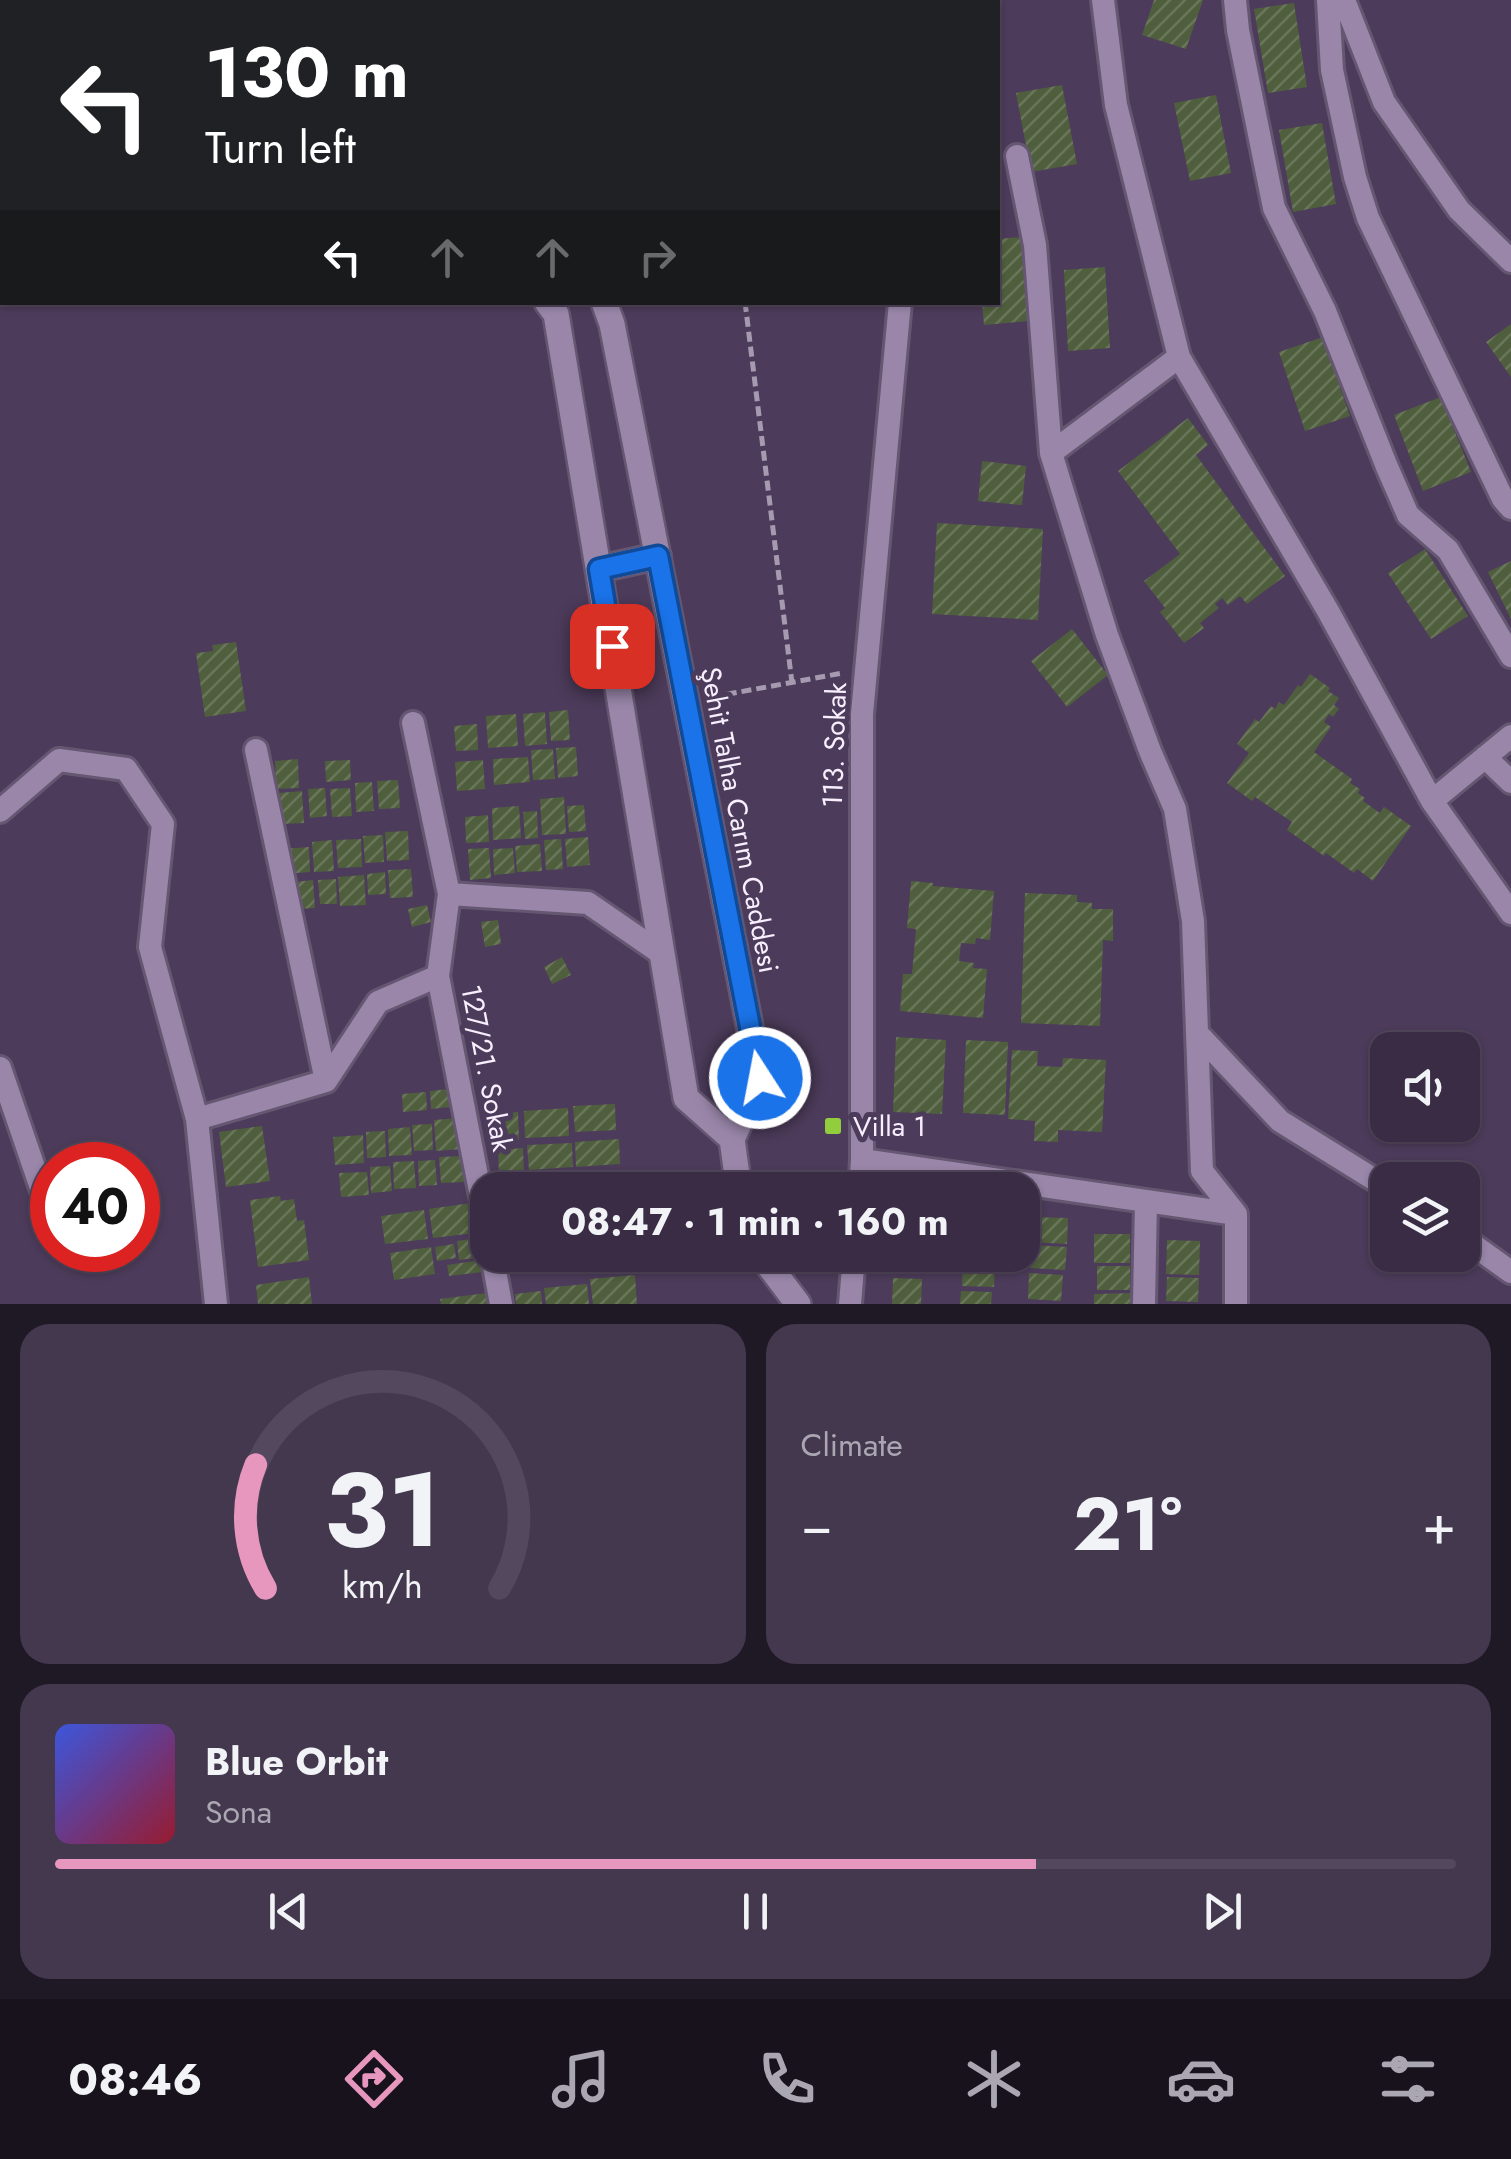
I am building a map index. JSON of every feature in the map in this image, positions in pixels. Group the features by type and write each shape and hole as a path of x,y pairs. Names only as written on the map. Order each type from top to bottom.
{"street":[{"path":"1103,0 1116,105 1179,357 1328,611 1432,801 1511,913"},
{"path":"1235,0 1274,208 1326,311 1408,516 1448,550 1511,656"},
{"path":"1328,0 1332,70 1368,218 1503,499 1511,508"},
{"path":"1344,0 1384,102 1459,210 1511,261"},
{"path":"1017,156 1035,245 1051,454 1107,635 1176,809 1193,921 1202,1172 1236,1214 1236,1304"},
{"path":"549,305 556,314 686,1098 732,1139 737,1172"},
{"name":"Şehit Talha Carım Caddesi","path":"605,305 612,324 760,1078 732,1139"},
{"name":"113. Sokak","path":"861,1172 862,714 900,305"},
{"path":"1051,454 1179,357"},
{"path":"599,569 658,556"},
{"path":"413,723 449,894 438,976"},
{"path":"1432,801 1511,736"},
{"path":"197,1119 326,1081 256,750"},
{"path":"1485,757 1511,782"},
{"path":"0,811 60,760 126,768 163,824 150,946 197,1119 216,1304"},
{"path":"449,894 588,903 662,954"},
{"name":"127/21. Sokak","path":"326,1081 378,1002 438,976 476,1172"},
{"path":"1197,1034 1280,1120 1370,1177"},
{"path":"0,1068 30,1156"},
{"path":"862,1160 1236,1214"},
{"path":"1144,1304 1146,1201"},
{"path":"1480,1250 1511,1272"},
{"path":"495,1272 501,1304"},
{"path":"774,1272 798,1304"},
{"path":"850,1304 853,1272"}],"path":[{"path":"745,305 792,682"},
{"path":"686,702 866,669"}],"building":[{"path":"1154,0 1203,0 1186,49 1142,35"},
{"path":"1294,3 1307,87 1268,93 1254,9"},
{"path":"1062,85 1077,164 1031,172 1016,93"},
{"path":"1216,95 1231,173 1190,181 1174,103"},
{"path":"1322,123 1336,204 1293,212 1279,130"},
{"path":"1022,237 1029,321 984,325 982,305 1000,305 1000,239"},
{"path":"1105,267 1110,348 1068,351 1064,270"},
{"path":"1511,324 1511,377 1486,342"},
{"path":"1323,337 1350,416 1305,431 1279,352"},
{"path":"1441,397 1471,472 1423,491 1394,415"},
{"path":"1188,418 1208,445 1196,455 1285,576 1247,604 1240,596 1228,605 1222,598 1215,604 1219,608 1200,623 1204,628 1184,643 1160,612 1165,608 1144,581 1180,554 1118,471"},
{"path":"982,461 1026,466 1022,505 978,501"},
{"path":"937,523 1043,529 1038,620 932,614"},
{"path":"1425,549 1468,616 1431,639 1388,573"},
{"path":"1511,561 1511,619 1488,572"},
{"path":"1072,629 1108,675 1067,707 1031,661"},
{"path":"236,642 246,711 205,717 196,653 213,651 212,645"},
{"path":"1310,674 1339,698 1334,705 1339,709 1324,722 1331,727 1314,752 1352,779 1350,783 1360,789 1363,801 1380,813 1384,807 1411,826 1373,881 1326,853 1324,856 1287,830 1292,822 1227,783 1249,753 1237,744 1255,719 1259,722 1279,702 1284,705"},
{"path":"568,710 570,740 551,741 549,712"},
{"path":"545,712 547,744 525,746 523,714"},
{"path":"516,714 518,746 488,748 486,716"},
{"path":"477,724 478,750 456,751 454,726"},
{"path":"576,747 578,776 558,778 556,748"},
{"path":"553,749 555,779 533,780 531,750"},
{"path":"528,757 530,782 494,785 493,759"},
{"path":"298,759 299,788 276,789 275,761"},
{"path":"350,760 351,780 326,782 325,761"},
{"path":"483,760 485,789 457,791 455,762"},
{"path":"398,780 400,808 379,809 377,781"},
{"path":"372,782 374,811 356,812 355,783"},
{"path":"325,788 327,816 310,818 308,789"},
{"path":"350,788 352,816 332,817 330,789"},
{"path":"302,791 304,823 281,824 279,793"},
{"path":"564,797 566,834 542,835 540,799"},
{"path":"584,805 586,831 569,832 567,806"},
{"path":"519,806 521,838 493,840 492,808"},
{"path":"537,811 538,838 525,839 523,812"},
{"path":"488,815 489,842 466,843 465,817"},
{"path":"408,831 409,860 387,861 385,832"},
{"path":"383,835 384,862 365,863 363,836"},
{"path":"588,837 590,865 567,867 565,839"},
{"path":"361,839 362,867 338,868 336,840"},
{"path":"561,839 563,869 546,870 544,840"},
{"path":"332,840 334,871 314,872 312,842"},
{"path":"540,844 542,871 517,872 515,846"},
{"path":"309,847 310,872 285,874 284,849"},
{"path":"489,848 491,878 470,880 468,849"},
{"path":"513,848 515,873 494,875 493,849"},
{"path":"411,869 413,897 390,898 388,870"},
{"path":"385,872 386,894 368,895 367,874"},
{"path":"364,875 366,905 340,906 338,877"},
{"path":"336,879 337,904 320,904 318,880"},
{"path":"313,880 315,908 295,909 294,882"},
{"path":"911,881 994,891 990,940 976,938 975,944 961,943 959,961 987,969 983,1018 900,1011 903,974 912,974 916,929 907,928"},
{"path":"1025,893 1077,895 1077,902 1092,903 1092,909 1113,909 1113,941 1103,940 1100,1026 1021,1023"},
{"path":"427,905 431,922 412,927 408,909"},
{"path":"498,920 501,944 485,947 481,922"},
{"path":"562,957 571,975 552,984 544,967"},
{"path":"896,1037 946,1040 942,1114 893,1112"},
{"path":"966,1040 1008,1042 1005,1115 963,1113"},
{"path":"1012,1050 1038,1051 1037,1066 1062,1067 1063,1058 1106,1060 1102,1132 1058,1130 1058,1142 1034,1141 1035,1121 1008,1119"},
{"path":"450,1089 451,1107 431,1109 430,1091"},
{"path":"426,1092 427,1110 403,1112 402,1094"},
{"path":"615,1104 616,1130 575,1132 573,1106"},
{"path":"568,1108 569,1136 525,1138 524,1111"},
{"path":"518,1112 519,1140 492,1142 490,1114"},
{"path":"460,1118 462,1149 436,1151 434,1120"},
{"path":"432,1124 433,1150 414,1151 412,1125"},
{"path":"262,1126 270,1181 226,1187 219,1132"},
{"path":"410,1127 412,1155 389,1156 388,1129"},
{"path":"385,1131 386,1157 367,1158 366,1132"},
{"path":"363,1135 364,1163 335,1165 333,1137"},
{"path":"619,1139 620,1164 576,1167 575,1142"},
{"path":"572,1143 573,1167 529,1170 527,1145"},
{"path":"523,1148 524,1172 499,1172 498,1150"},
{"path":"463,1156 465,1182 441,1183 439,1157"},
{"path":"435,1160 437,1185 419,1186 418,1161"},
{"path":"414,1161 416,1188 394,1189 393,1162"},
{"path":"390,1166 392,1191 371,1193 370,1167"},
{"path":"367,1172 369,1195 341,1197 339,1173"},
{"path":"280,1196 281,1201 294,1199 297,1221 304,1220 309,1260 258,1267 250,1200"},
{"path":"470,1203 470,1234 433,1238 429,1209"},
{"path":"424,1210 428,1239 385,1244 381,1216"},
{"path":"1040,1217 1068,1218 1067,1244 1040,1242"},
{"path":"1094,1234 1130,1234 1130,1263 1094,1263"},
{"path":"470,1239 470,1258 459,1260 457,1241"},
{"path":"1167,1240 1200,1241 1199,1275 1166,1274"},
{"path":"454,1244 456,1258 437,1261 435,1247"},
{"path":"1040,1246 1067,1247 1065,1270 1040,1269"},
{"path":"431,1247 435,1274 394,1280 390,1253"},
{"path":"470,1262 470,1272 483,1272 449,1276 447,1265"},
{"path":"1097,1266 1130,1266 1130,1290 1097,1290"},
{"path":"963,1272 995,1272 994,1287 962,1286"},
{"path":"1029,1273 1063,1275 1061,1301 1028,1299"},
{"path":"635,1275 637,1304 593,1304 590,1279"},
{"path":"309,1277 312,1304 258,1304 256,1285"},
{"path":"1167,1277 1199,1278 1198,1302 1166,1301"},
{"path":"893,1278 922,1279 921,1304 892,1304"},
{"path":"587,1284 589,1304 546,1304 544,1288"},
{"path":"541,1291 542,1304 516,1304 515,1294"},
{"path":"961,1291 992,1292 991,1304 960,1304"},
{"path":"487,1293 488,1304 441,1304 440,1299"},
{"path":"1131,1293 1131,1304 1094,1304 1094,1294"}],"place":[{"name":"Villa 1","path":"833,1126"}],"route":[{"path":"612,646 599,569 658,556 760,1078"}]}
